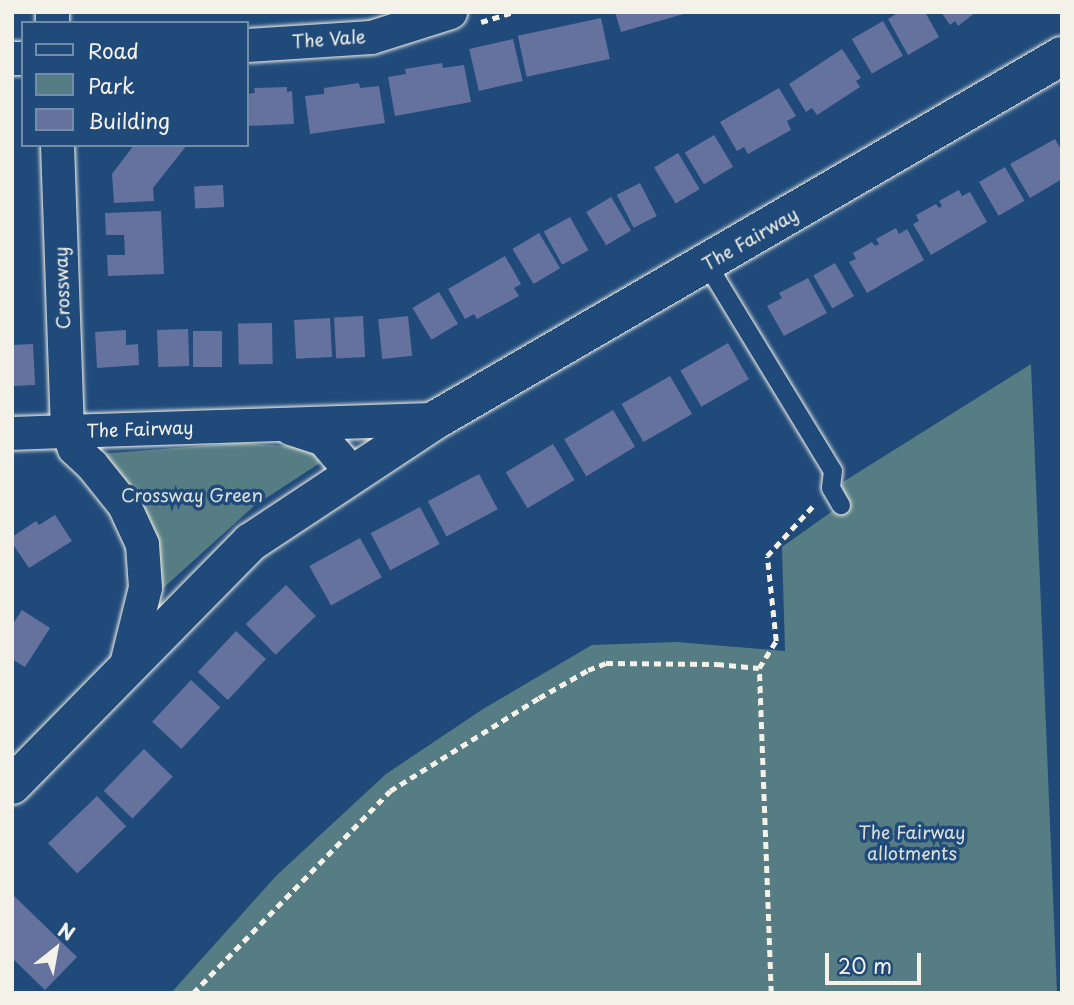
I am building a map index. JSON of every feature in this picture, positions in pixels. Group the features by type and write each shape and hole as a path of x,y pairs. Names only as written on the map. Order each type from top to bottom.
{"street":[{"name":"The Vale","path":"248,45 371,37 450,12"},
{"name":"The Fairway","path":"12,785 251,542 437,419 1062,56"},
{"name":"Crossway","path":"57,147 67,432"},
{"name":"The Fairway","path":"125,668 145,587 142,544 124,505 92,465 74,448 67,432 437,419"},
{"name":"The Fairway","path":"267,424 301,429 323,439 353,474"},
{"path":"12,433 67,432"}],"lane":[{"path":"708,264 833,471 831,488 841,505"}],"path":[{"path":"771,993 759,668 776,641 767,556 831,488"},
{"path":"193,993 390,791 539,698 588,670 606,663 717,664 759,668"}],"green space":[{"name":"The Fairway allotments","path":"1031,364 1057,993 171,993 276,876 386,774 483,709 592,645 676,642 785,651 782,547 841,505 843,482"},
{"name":"Crossway Green","path":"239,443 303,447 323,461 254,506 160,591 160,558 149,520 130,485 99,454"}],"building":[{"path":"615,12 687,12 687,13 621,32"},
{"path":"899,12 925,12 939,37 908,55 888,19"},
{"path":"941,12 976,12 958,26 955,21 950,25"},
{"path":"601,18 610,59 527,77 518,36"},
{"path":"883,21 903,56 872,74 852,39"},
{"path":"513,39 523,81 479,91 469,49"},
{"path":"842,49 861,78 856,81 860,87 817,115 812,108 806,112 789,84"},
{"path":"442,63 443,68 464,65 471,102 395,116 388,77 406,74 405,69"},
{"path":"359,83 360,88 379,86 385,123 310,134 305,96 324,94 324,88"},
{"path":"287,87 287,92 292,91 294,124 248,126 248,94 255,93 254,88"},
{"path":"779,88 796,116 787,121 791,130 748,154 744,147 737,151 720,122"},
{"path":"714,135 733,167 704,184 685,153"},
{"path":"1055,139 1062,151 1062,179 1030,198 1010,164"},
{"path":"132,147 185,147 153,188 154,201 114,203 112,174"},
{"path":"678,153 700,189 676,203 654,167"},
{"path":"1005,167 1024,201 999,216 979,182"},
{"path":"640,183 657,216 634,228 617,195"},
{"path":"223,185 224,207 195,208 194,187"},
{"path":"959,190 962,196 970,192 987,222 931,255 913,224 919,221 916,215 936,204 939,208 942,206 939,201"},
{"path":"611,197 631,230 606,245 586,212"},
{"path":"161,211 164,274 108,276 107,255 125,255 124,235 106,235 105,213"},
{"path":"570,217 588,250 562,265 544,232"},
{"path":"896,228 899,234 907,229 924,260 867,293 849,262 856,259 853,253 872,242 875,246 879,244 876,239"},
{"path":"539,233 560,268 534,284 512,249"},
{"path":"505,256 521,284 514,288 519,296 477,319 474,314 465,319 448,289"},
{"path":"835,263 854,296 832,308 813,276"},
{"path":"808,278 827,313 784,336 767,306 782,298 779,293"},
{"path":"439,292 458,324 431,340 412,308"},
{"path":"363,316 365,357 336,358 334,318"},
{"path":"408,316 412,356 382,359 378,319"},
{"path":"330,318 332,357 296,359 294,320"},
{"path":"272,323 273,364 239,365 238,324"},
{"path":"188,329 189,366 158,367 157,330"},
{"path":"126,330 126,345 138,344 139,365 97,368 95,332"},
{"path":"193,331 222,331 222,367 193,367"},
{"path":"728,343 749,379 701,407 680,371"},
{"path":"33,344 35,385 14,386 12,345"},
{"path":"670,376 692,414 644,442 622,404"},
{"path":"613,410 635,447 586,476 564,439"},
{"path":"553,444 575,480 527,508 506,472"},
{"path":"479,474 498,509 447,537 428,501"},
{"path":"420,507 440,544 390,570 371,533"},
{"path":"55,515 72,541 29,568 12,543 12,537 36,521 39,525"},
{"path":"360,538 382,577 331,605 309,566"},
{"path":"286,585 316,616 276,655 246,624"},
{"path":"22,610 50,628 25,667 12,659 12,625"},
{"path":"236,631 266,659 228,700 198,672"},
{"path":"191,680 220,707 181,749 152,722"},
{"path":"144,749 173,777 132,819 104,791"},
{"path":"97,796 126,826 77,873 48,843"},
{"path":"12,894 77,957 45,990 12,958"}]}
